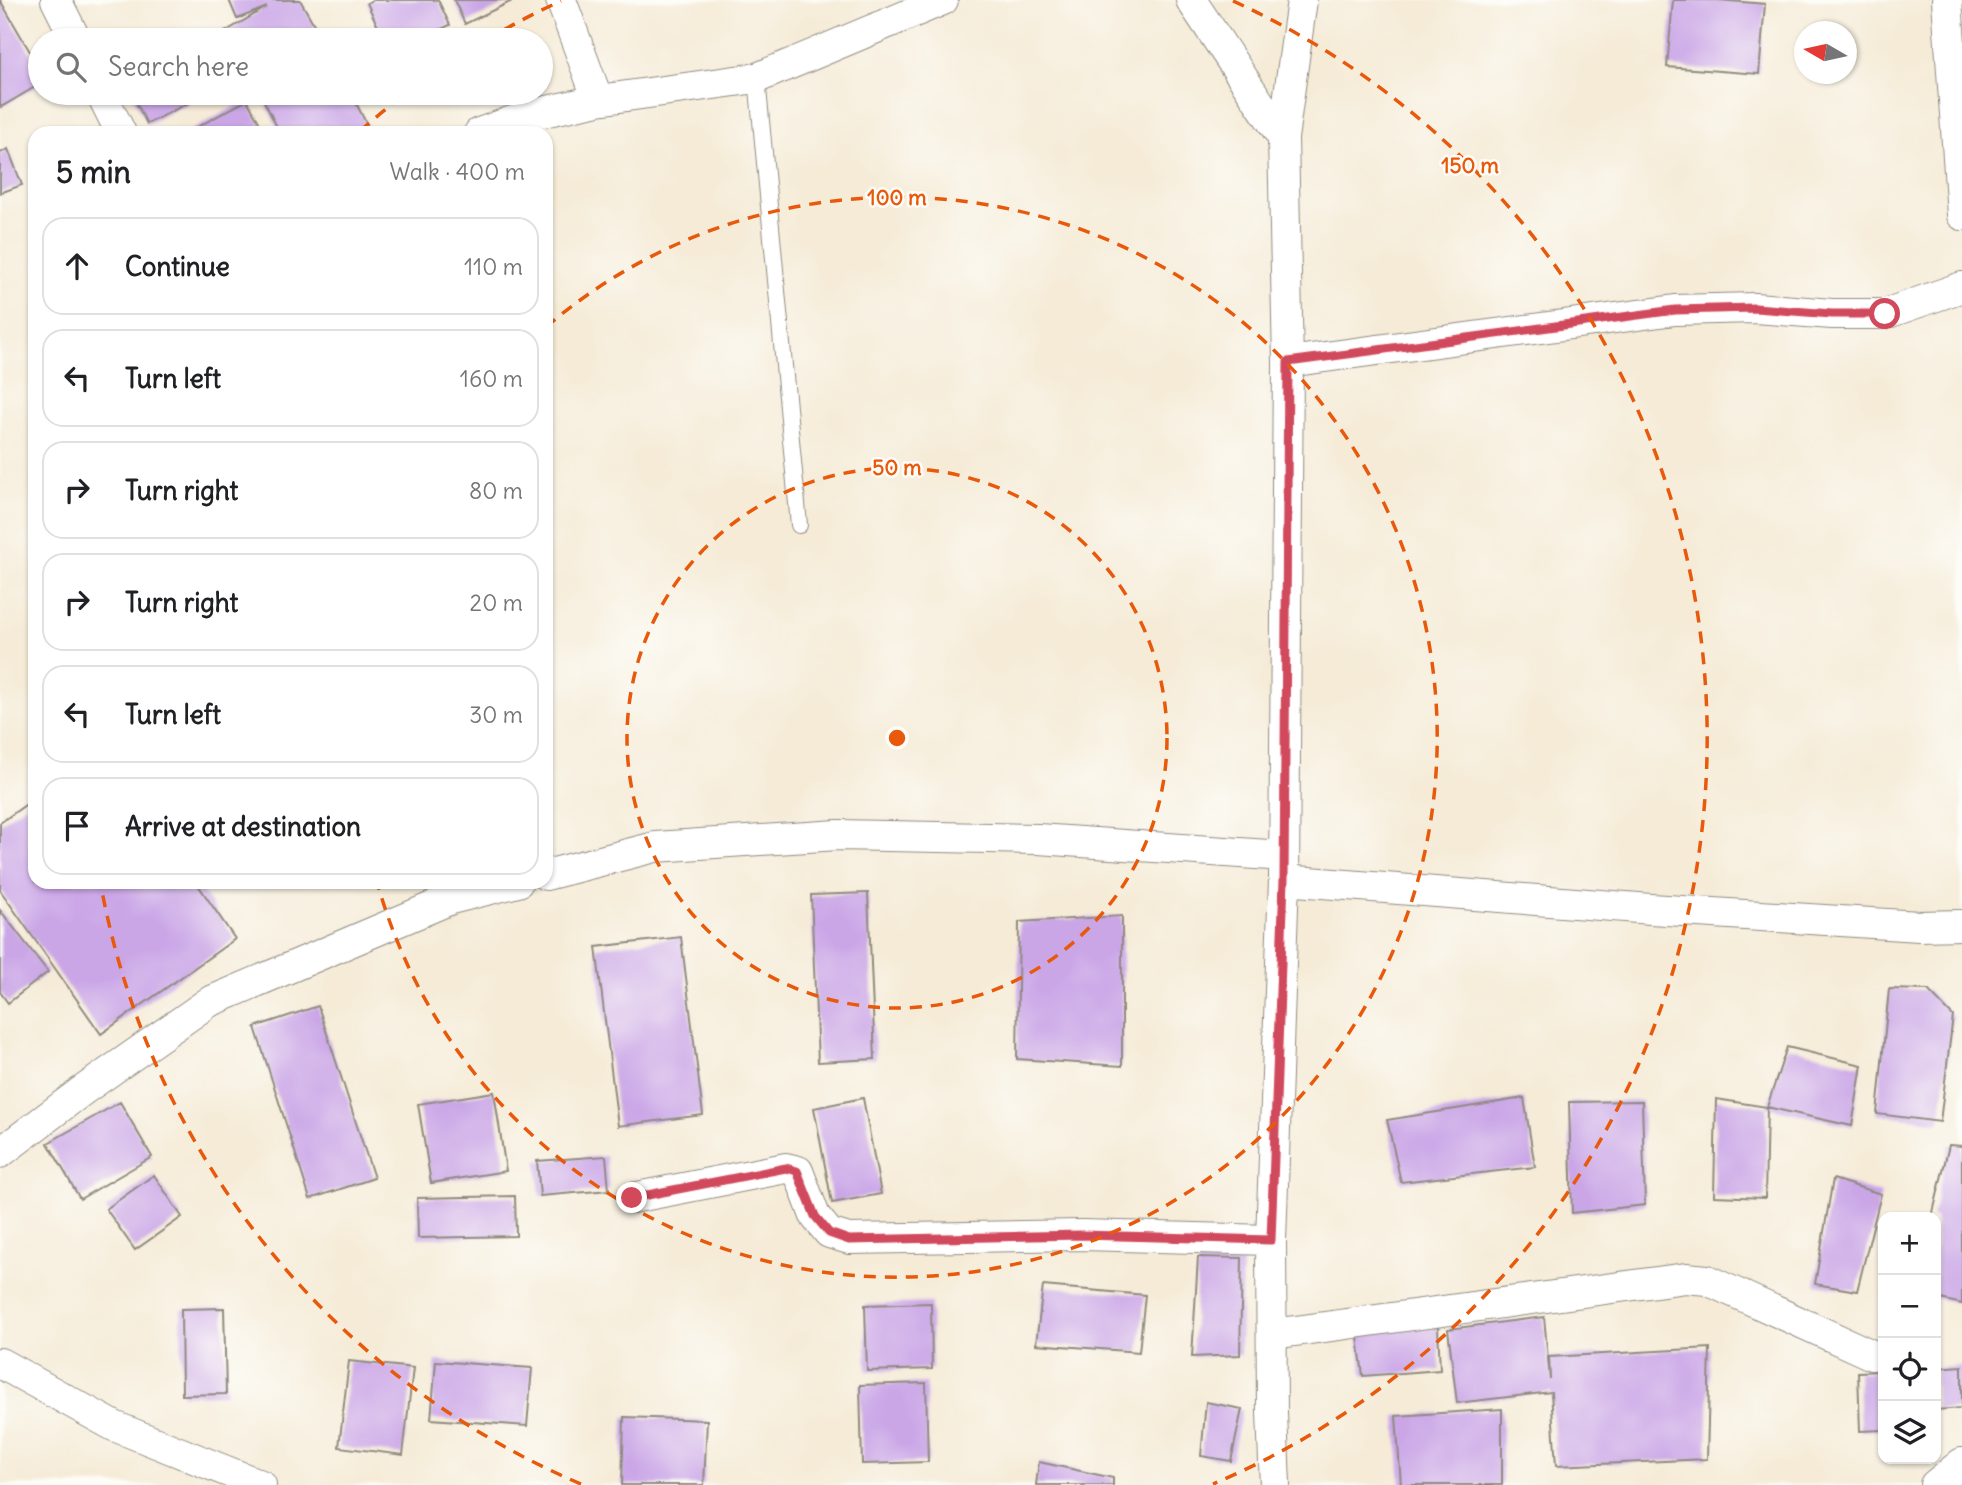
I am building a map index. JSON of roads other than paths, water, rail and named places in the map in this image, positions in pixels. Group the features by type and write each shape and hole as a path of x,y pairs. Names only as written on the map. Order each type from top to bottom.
{"street":[{"path":"56,0 70,28"},
{"path":"561,0 598,100"},
{"path":"499,126 529,115 598,100 757,78 943,0"},
{"path":"1191,0 1283,138"},
{"path":"1275,1485 1271,1240 1284,868 1288,362 1283,138 1302,0"},
{"path":"1947,0 1962,215"},
{"path":"107,105 118,126"},
{"path":"1288,362 1675,310 1755,308 1832,314 1885,314 1962,287"},
{"path":"553,873 655,847 838,835 1038,839 1650,909 1919,926 1962,925"},
{"path":"0,1153 82,1091 209,1002 451,900 492,889"},
{"path":"632,1198 786,1168 797,1171 815,1216 829,1233 849,1240 1082,1235 1271,1240"},
{"path":"1273,1334 1686,1278 1707,1280 1872,1355"},
{"path":"0,1363 114,1426 261,1485"},
{"path":"1935,1485 1962,1463"}],"lane":[{"path":"757,78 799,525"}]}
